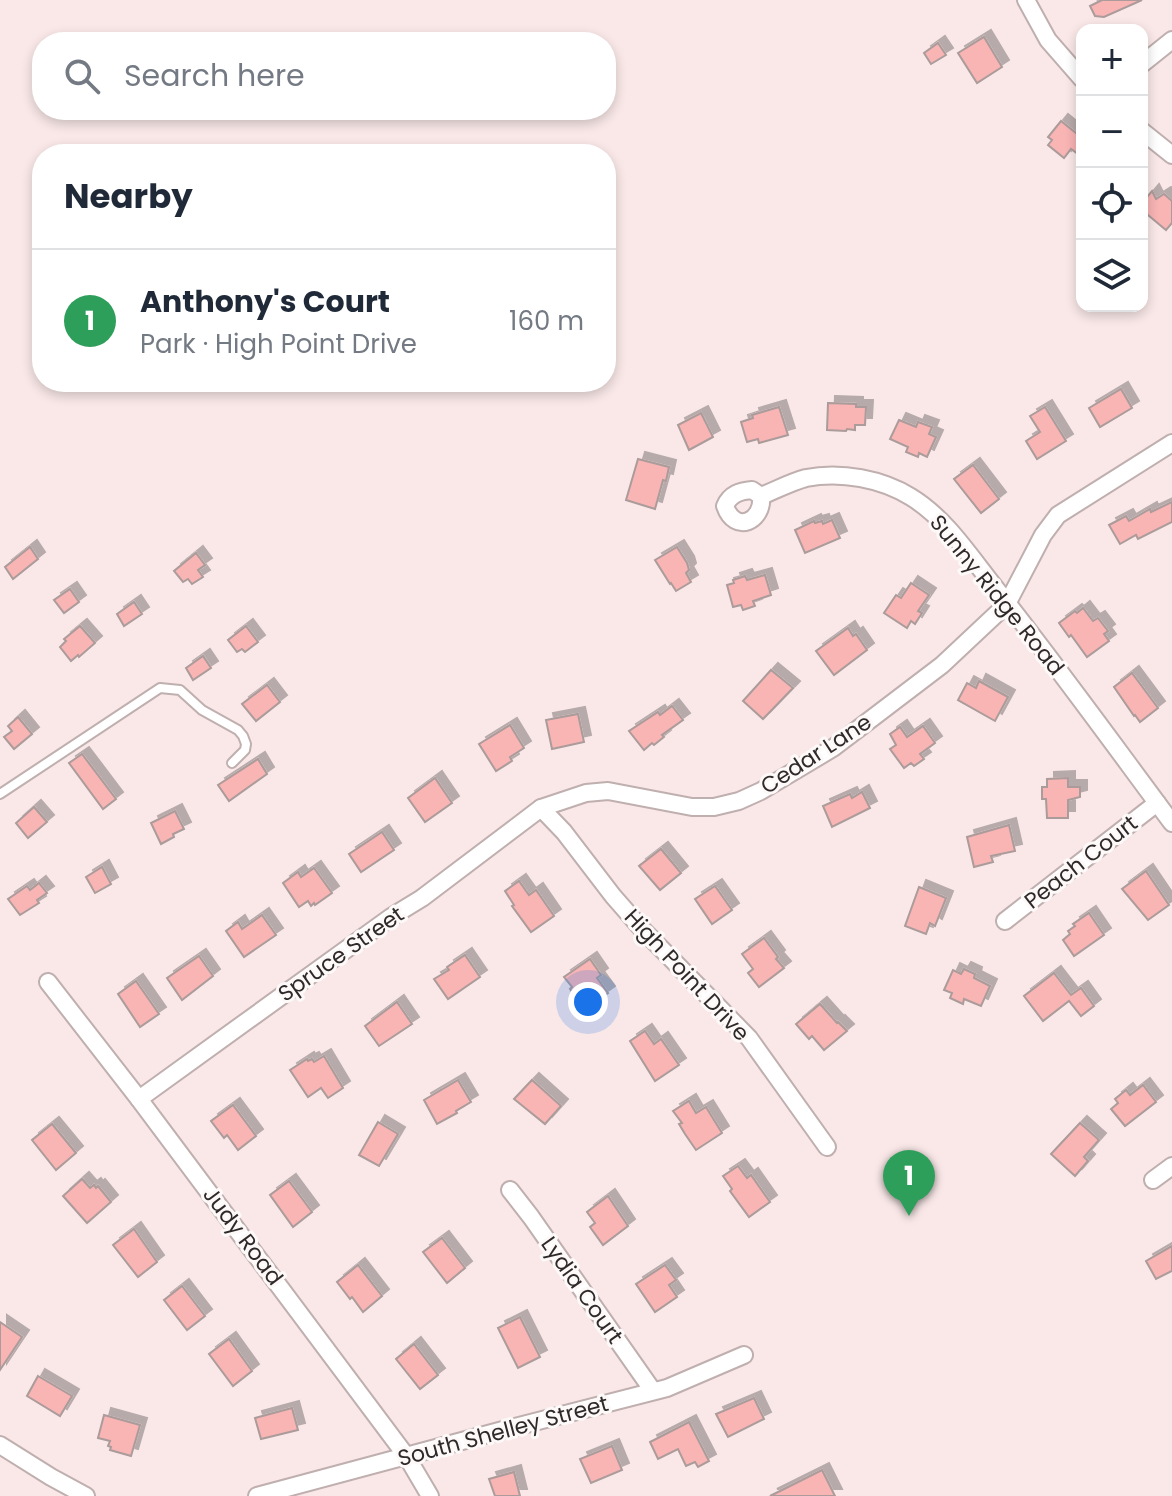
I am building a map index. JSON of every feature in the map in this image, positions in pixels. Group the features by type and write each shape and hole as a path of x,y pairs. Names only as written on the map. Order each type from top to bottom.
{"street":[{"path":"1026,0 1048,40 1076,72"},
{"path":"1148,59 1172,40"},
{"path":"1148,136 1172,155"},
{"path":"1007,604 1043,535 1058,515 1172,443"},
{"name":"Sunny Ridge Road","path":"761,496 806,478 836,475 862,478 911,496 939,517 1172,823"},
{"name":"Cedar Lane","path":"541,808 586,793 608,791 692,807 714,807 739,801 833,748 942,665 1007,604"},
{"name":"Peach Court","path":"1005,921 1157,803"},
{"name":"Spruce Street","path":"139,1099 391,917 422,898 541,808"},
{"name":"High Point Drive","path":"541,808 641,928 749,1038 827,1147"},
{"name":"Judy Road","path":"48,982 407,1457 430,1496"},
{"path":"1153,1180 1172,1166"},
{"name":"Lydia Court","path":"510,1190 653,1391"},
{"name":"South Shelley Street","path":"257,1496 667,1388 744,1355"},
{"path":"0,1445 86,1496"}],"lane":[{"path":"0,794 160,688 180,690 202,710 238,730 246,744 245,750 232,763"}],"building":[{"path":"1102,0 1142,0 1104,17 1095,16 1090,6"},
{"path":"984,37 1002,67 977,83 958,53"},
{"path":"938,43 946,55 931,64 924,53"},
{"path":"1061,121 1076,133 1076,153 1071,149 1064,158 1048,145 1052,140 1048,137"},
{"path":"1152,191 1156,199 1164,194 1172,201 1172,223 1166,230 1148,215 1148,196"},
{"path":"1121,389 1132,408 1100,427 1089,408"},
{"path":"828,403 866,407 865,425 855,425 855,430 827,430"},
{"path":"779,407 788,435 759,443 758,439 747,442 741,422 753,418 752,415"},
{"path":"1045,407 1066,441 1037,459 1026,441 1040,432 1030,416"},
{"path":"701,413 713,437 689,450 678,425"},
{"path":"899,420 916,427 918,422 932,427 929,434 936,437 927,457 906,452 908,447 890,439"},
{"path":"638,459 669,467 655,509 626,500"},
{"path":"973,465 999,499 981,513 954,479"},
{"path":"1172,502 1172,522 1138,539 1136,535 1120,544 1109,525 1126,516 1129,521 1150,509 1151,512"},
{"path":"832,520 840,538 805,553 795,530 814,521 822,521 823,524"},
{"path":"30,547 38,559 13,579 5,567"},
{"path":"677,547 687,563 689,570 686,573 691,582 676,591 655,560"},
{"path":"196,553 205,565 198,570 203,577 192,584 188,579 183,582 174,571"},
{"path":"765,575 771,595 753,601 755,606 743,610 741,605 733,607 727,585 745,576 747,580"},
{"path":"911,583 929,595 918,611 922,613 915,624 911,621 907,628 884,613 896,595 901,598"},
{"path":"70,589 79,602 64,613 54,600"},
{"path":"134,602 142,614 124,626 117,614"},
{"path":"1083,608 1093,621 1098,618 1108,631 1104,634 1109,641 1087,657 1059,623"},
{"path":"80,626 95,643 71,661 60,647 66,641 64,639"},
{"path":"246,626 258,642 245,652 242,649 237,652 228,640"},
{"path":"848,628 867,650 834,675 816,651"},
{"path":"203,656 211,668 193,680 186,668"},
{"path":"771,670 793,688 763,719 743,701"},
{"path":"1132,673 1158,708 1140,722 1114,687"},
{"path":"979,681 1008,697 995,721 958,700 967,683 976,688"},
{"path":"267,685 280,702 256,721 242,704"},
{"path":"672,706 683,720 644,750 629,731"},
{"path":"578,714 584,742 552,749 546,720"},
{"path":"18,717 32,734 14,749 4,737 12,731 8,726"},
{"path":"510,725 524,748 510,757 512,761 496,771 479,744"},
{"path":"923,726 935,743 920,754 924,759 904,768 890,749 896,745 890,734 900,727 907,737"},
{"path":"82,754 116,799 103,809 69,763"},
{"path":"258,759 267,774 229,801 218,785"},
{"path":"435,778 452,803 425,822 408,798"},
{"path":"1068,778 1068,787 1080,787 1080,797 1068,800 1068,818 1047,818 1042,787 1047,787 1047,779"},
{"path":"862,792 870,808 832,827 823,806"},
{"path":"34,807 47,822 28,838 16,823"},
{"path":"175,811 184,829 161,844 151,823"},
{"path":"1009,825 1015,851 991,856 993,862 974,867 967,837"},
{"path":"382,832 394,850 361,872 349,854"},
{"path":"661,849 681,873 660,890 639,866"},
{"path":"102,867 111,884 95,893 86,877"},
{"path":"314,868 332,893 315,905 311,906 308,901 299,907 283,883 298,872 301,877"},
{"path":"1146,871 1169,905 1148,920 1122,889"},
{"path":"519,881 529,895 536,890 554,916 531,932 505,891"},
{"path":"39,883 47,893 37,900 39,903 20,915 8,899 27,886 30,890"},
{"path":"715,886 732,910 712,924 695,899"},
{"path":"919,887 946,898 935,926 930,923 926,934 905,926"},
{"path":"1089,913 1104,935 1074,956 1063,940 1075,926 1073,924"},
{"path":"262,915 276,935 244,957 226,931 238,922 242,929"},
{"path":"764,938 784,968 759,987 748,973 753,969 742,954"},
{"path":"465,955 480,977 448,999 434,979"},
{"path":"199,956 213,976 182,1000 167,978"},
{"path":"590,959 601,975 597,978 608,993 584,1010 564,977"},
{"path":"964,969 990,986 981,1006 964,999 963,1004 950,998 952,993 944,990 953,970 961,974"},
{"path":"1054,973 1071,995 1081,988 1094,1006 1081,1016 1069,1001 1043,1021 1024,996"},
{"path":"136,981 159,1014 140,1027 118,994"},
{"path":"397,1002 412,1024 379,1046 365,1026"},
{"path":"820,1004 847,1031 824,1050 796,1024"},
{"path":"645,1031 654,1044 661,1039 679,1065 655,1081 630,1041"},
{"path":"324,1056 343,1088 328,1098 321,1088 308,1097 290,1070 307,1059 314,1062"},
{"path":"458,1080 471,1102 437,1124 424,1100"},
{"path":"532,1080 561,1106 545,1124 514,1099"},
{"path":"1143,1085 1156,1102 1125,1126 1111,1109 1118,1103 1115,1099 1126,1090 1130,1095"},
{"path":"689,1101 696,1113 706,1107 722,1133 696,1150 673,1111"},
{"path":"233,1105 256,1136 238,1150 211,1121"},
{"path":"378,1122 398,1134 379,1166 359,1155"},
{"path":"1080,1123 1099,1140 1084,1157 1088,1161 1075,1176 1051,1154"},
{"path":"52,1124 76,1153 56,1170 32,1140"},
{"path":"738,1166 747,1178 751,1175 770,1202 749,1217 723,1176"},
{"path":"82,1179 90,1188 98,1186 111,1202 87,1223 63,1196"},
{"path":"289,1181 312,1212 293,1227 270,1195"},
{"path":"608,1196 628,1226 603,1245 590,1227 595,1223 587,1212"},
{"path":"134,1229 157,1262 138,1277 113,1245"},
{"path":"442,1238 465,1268 447,1283 423,1252"},
{"path":"1172,1246 1172,1271 1156,1279 1146,1261"},
{"path":"358,1265 382,1296 363,1312 337,1282"},
{"path":"665,1265 676,1280 669,1285 677,1297 655,1312 636,1284"},
{"path":"182,1286 205,1316 187,1330 164,1300"},
{"path":"520,1317 540,1357 518,1368 498,1328"},
{"path":"0,1322 22,1337 0,1370"},
{"path":"229,1339 252,1371 233,1386 209,1354"},
{"path":"414,1344 438,1375 420,1389 396,1359"},
{"path":"38,1376 72,1396 60,1416 27,1396"},
{"path":"754,1398 764,1419 728,1437 716,1414"},
{"path":"292,1408 298,1430 261,1439 255,1418"},
{"path":"104,1415 140,1425 131,1456 110,1450 110,1441 98,1438"},
{"path":"689,1422 709,1461 698,1467 695,1462 686,1466 678,1449 658,1459 650,1442"},
{"path":"612,1446 622,1470 591,1483 580,1459"},
{"path":"822,1470 835,1496 770,1496"},
{"path":"514,1472 520,1496 495,1496 489,1479"}],"place":[{"name":"Anthony's Court","path":"909,1216"}]}
